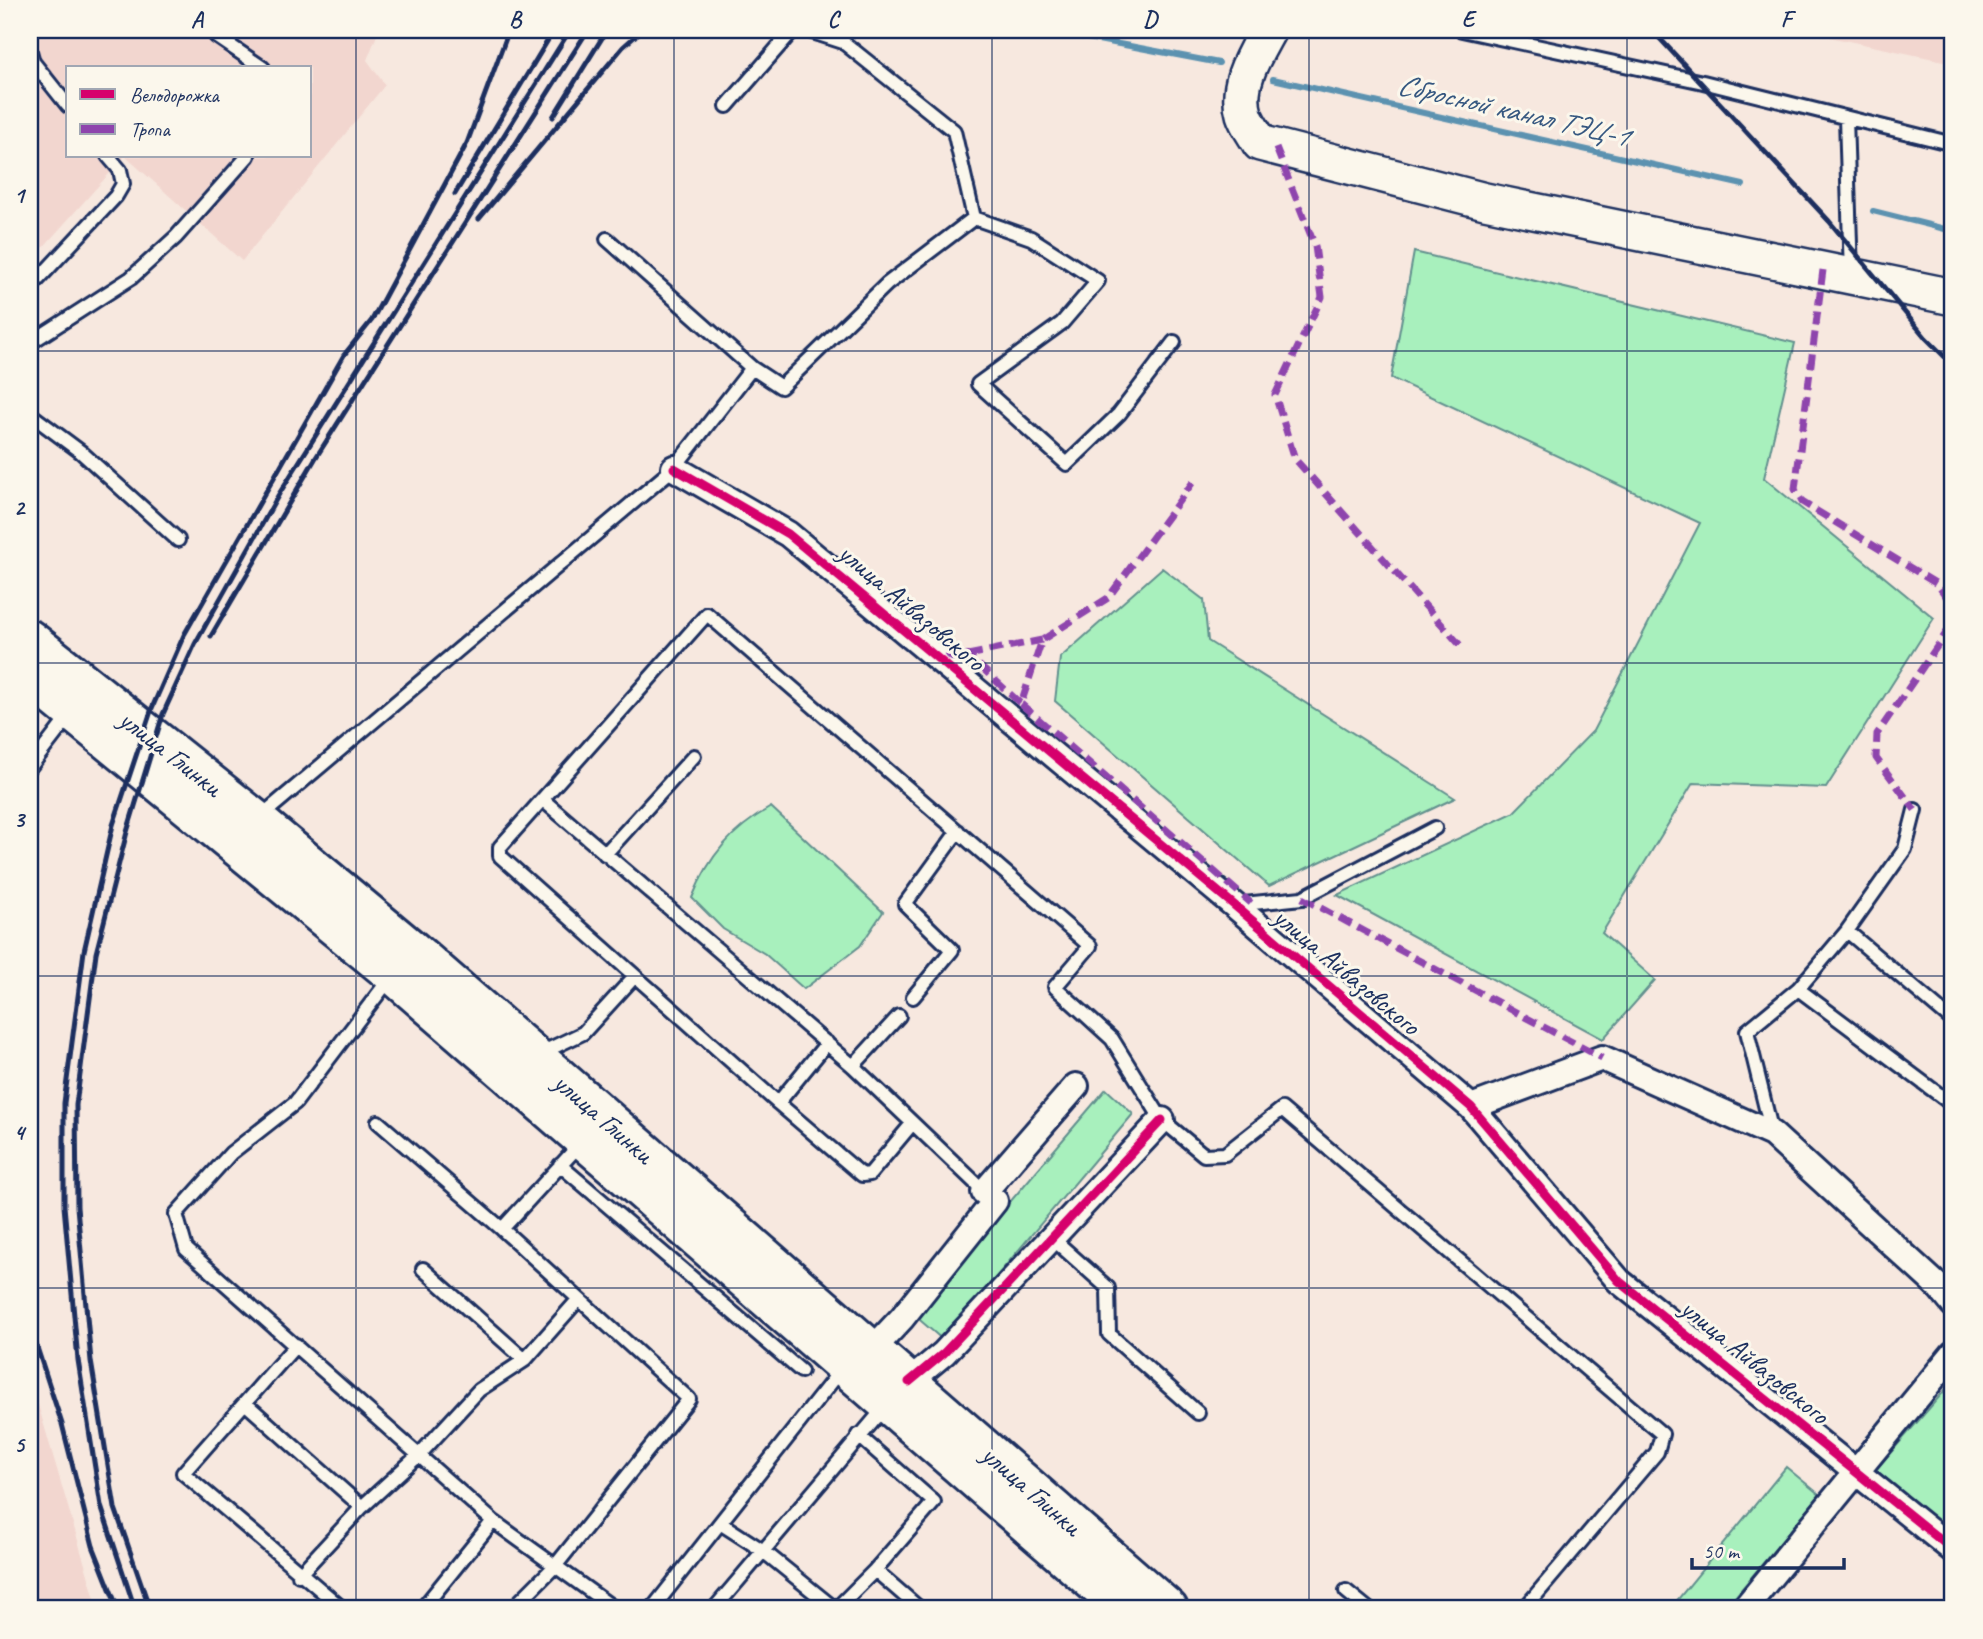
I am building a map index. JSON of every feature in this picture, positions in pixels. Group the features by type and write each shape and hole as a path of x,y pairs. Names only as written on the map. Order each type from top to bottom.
{"highway":[{"name":"улица Глинки","path":"30,640 81,701 246,832 424,960 533,1057 583,1141"},
{"name":"улица Глинки","path":"30,677 81,701"},
{"name":"улица Глинки","path":"246,832 393,974 583,1141 859,1357 1168,1609"},
{"name":"улица Глинки","path":"899,1392 1111,1605"}],"main road":[{"path":"1268,30 1253,57 1242,90 1244,114 1260,144 1485,201 1953,298"}],"street":[{"name":"улица Айвазовского","path":"674,468 788,534 1234,905 1471,1107 1619,1282 1953,1550"},
{"path":"1471,1107 1602,1058 1772,1134 1939,1287 1953,1304"},
{"path":"859,1357 902,1318 989,1196 1076,1086"},
{"path":"899,1392 944,1353 1162,1120"},
{"path":"1744,1609 1953,1354"}],"lane":[{"path":"213,30 216,36 260,66"},
{"path":"727,106 793,30"},
{"path":"806,30 843,42 954,131 974,218"},
{"path":"1462,30 1703,82 1953,144"},
{"path":"30,51 33,62 66,103"},
{"path":"1846,118 1851,275"},
{"path":"30,288 116,196 122,184 120,170 110,158"},
{"path":"30,343 131,278 176,237 246,158"},
{"path":"974,218 1031,238 1098,281 1062,323 978,384 1067,464 1119,414 1174,342"},
{"path":"607,239 752,368 781,387 887,284 974,218"},
{"path":"246,832 674,468 752,368"},
{"path":"30,414 81,452 178,540"},
{"path":"911,1125 870,1174 862,1175 500,856 500,847 707,614 1090,946 1055,987 1112,1039 1162,1120 1205,1155 1226,1154 1282,1108 1662,1434 1657,1452 1524,1609"},
{"path":"30,767 81,701"},
{"path":"606,854 694,756"},
{"path":"543,800 853,1066 911,1125 989,1196"},
{"path":"1772,1134 1747,1031 1798,989 1847,930 1905,849 1914,810"},
{"path":"1234,905 1302,898 1435,828"},
{"path":"913,997 952,950 905,904 958,831"},
{"path":"1847,930 1953,1021"},
{"path":"393,974 295,1102 230,1153 176,1214 186,1249 493,1521 615,1609"},
{"path":"533,1057 583,1032 635,976"},
{"path":"1798,989 1953,1105"},
{"path":"853,1066 898,1016"},
{"path":"778,1102 827,1044"},
{"path":"377,1122 502,1229 689,1399 556,1565 512,1609"},
{"path":"502,1229 583,1141 801,1371"},
{"path":"1053,1239 1108,1288 1109,1334 1198,1413"},
{"path":"423,1269 524,1360"},
{"path":"299,1575 362,1507 420,1454 479,1390 524,1360 579,1300"},
{"path":"296,1345 183,1473 299,1575 343,1609"},
{"path":"652,1609 720,1522 859,1357"},
{"path":"714,1609 858,1435 899,1392"},
{"path":"245,1404 362,1507"},
{"path":"720,1522 762,1550 836,1609 875,1570 934,1502 858,1435"},
{"path":"422,1609 493,1521"},
{"path":"875,1570 920,1609"},
{"path":"1346,1591 1368,1609"}],"shaded area":[{"path":"30,30 379,30 367,60 385,85 242,261 127,158 312,158 312,66 66,66 66,158 123,158 30,262"},
{"path":"1796,30 1953,30 1953,63"},
{"path":"30,1379 34,1391 98,1609 30,1609"}],"green space":[{"path":"1414,252 1795,343 1764,478 1934,618 1826,788 1693,783 1602,933 1655,980 1603,1039 1337,895 1513,813 1593,731 1700,523 1391,378"},
{"path":"1162,568 1204,600 1208,641 1455,798 1269,886 1055,701 1060,658"},
{"path":"771,807 883,912 860,946 804,989 765,954 723,929 692,898 706,869 723,845 744,825"},
{"path":"1106,1089 1133,1114 943,1340 914,1315"},
{"path":"1953,1381 1953,1541 1872,1474"},
{"path":"1786,1467 1820,1495 1725,1609 1670,1609"}],"waterway":[{"name":"Сбросной канал ТЭЦ-1","path":"1058,30 1219,63"},
{"name":"Сбросной канал ТЭЦ-1","path":"1273,79 1743,185"},
{"name":"Сбросной канал ТЭЦ-1","path":"1873,211 1953,231"}],"railway":[{"path":"135,1609 101,1506 78,1360 64,1206 64,1103 84,951 113,825 152,708 184,635 344,355 372,320 467,143 509,30"},
{"path":"455,194 554,30"},
{"path":"150,1609 115,1508 91,1361 77,1207 76,1105 96,953 127,832 163,714 195,644 279,494 570,30"},
{"path":"211,636 315,459 588,30"},
{"path":"553,117 607,30"},
{"path":"479,219 623,47 642,30"},
{"path":"1652,30 1829,221 1926,338 1953,365"},
{"path":"30,1326 62,1424 93,1546 118,1609"}],"marked path":[{"path":"1276,148 1315,246 1322,297 1275,395 1295,459 1460,645"},
{"path":"1823,270 1795,489 1802,502 1937,584 1951,603 1951,626 1877,734 1876,758 1915,810"},
{"path":"941,659 968,655 1021,704 1042,640 1108,598 1193,482"},
{"path":"968,655 1042,640"},
{"path":"1021,704 1251,903"},
{"path":"1302,898 1602,1058"}],"cycle path":[{"path":"674,468 788,534 1234,905 1471,1107 1619,1281 1953,1550"},
{"path":"909,1382 944,1353 1162,1120"}]}
